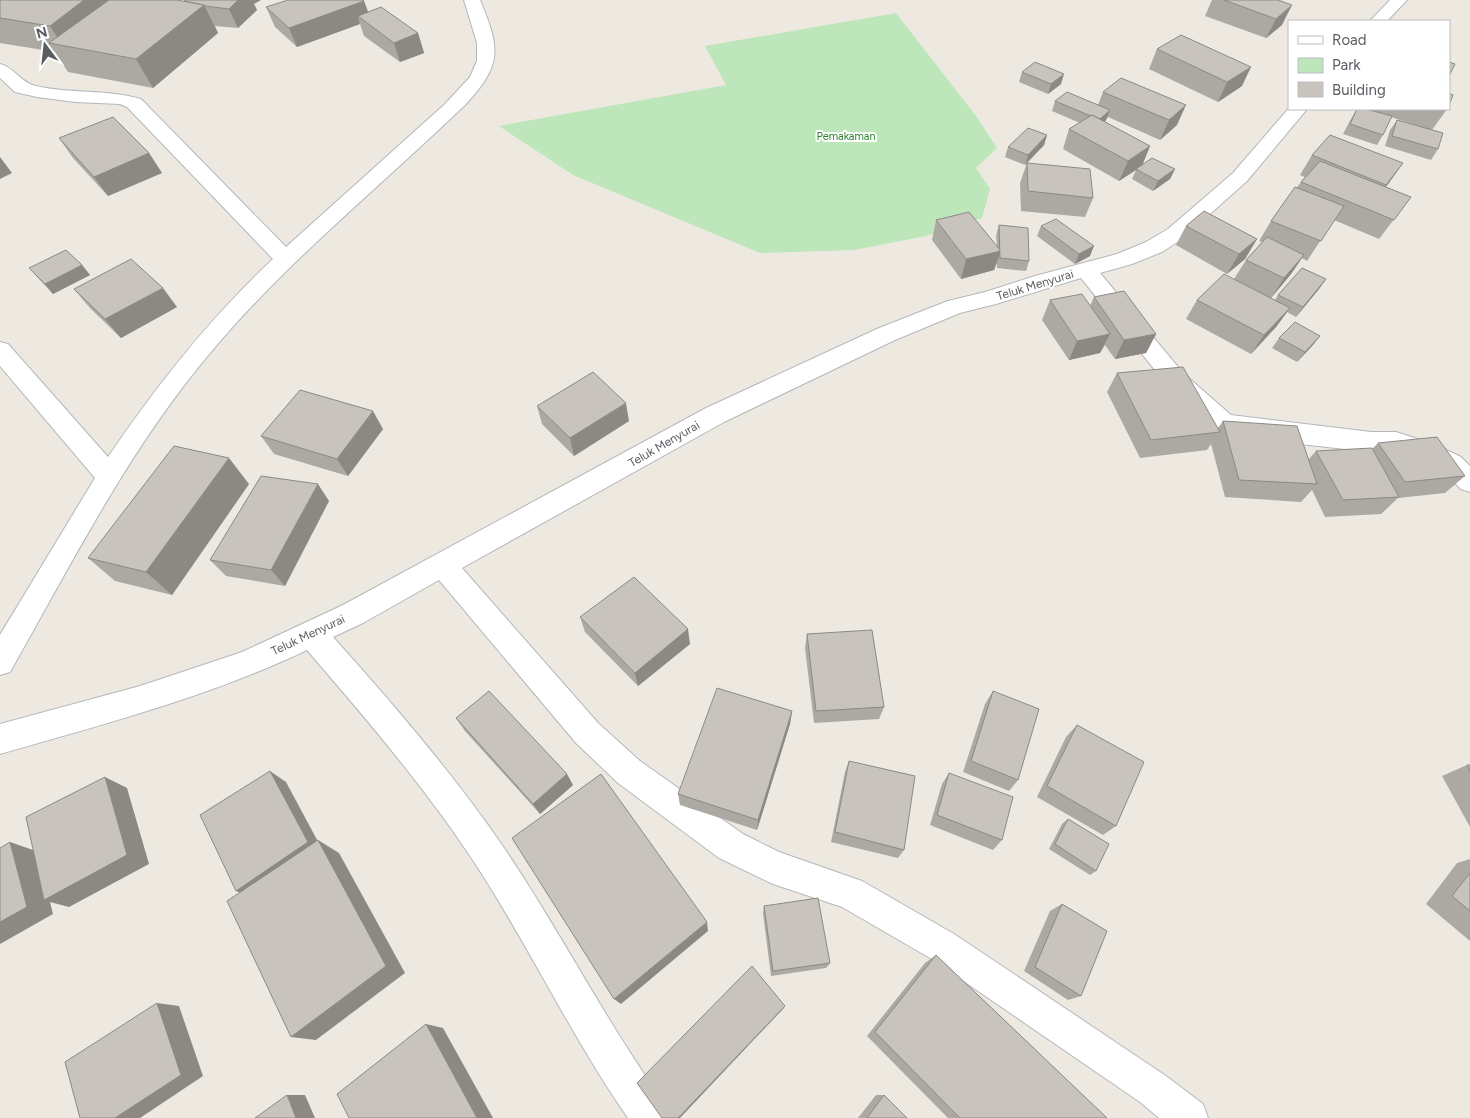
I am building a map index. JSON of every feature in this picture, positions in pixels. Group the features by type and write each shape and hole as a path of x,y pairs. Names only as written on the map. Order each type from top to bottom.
{"street":[{"path":"0,662 109,476 177,378 243,302 286,259 414,143 475,81 483,68 487,50 483,28 472,0"},
{"path":"1379,20 1396,2"},
{"path":"0,69 21,88 75,97 121,99 134,103 286,259"},
{"name":"Teluk Menyurai","path":"0,739 140,700 249,662 353,614 715,415 887,334 956,306 988,299 1043,281 1086,270 1154,247 1175,234 1240,177 1297,110"},
{"path":"1086,270 1176,379 1222,422 1238,427 1371,442 1396,442 1427,452 1452,464 1470,482"},
{"path":"0,350 109,476"},
{"path":"443,565 587,733 629,772 731,846 773,867 850,893 942,946 1153,1089 1189,1118"},
{"path":"311,634 385,716 441,788 512,891 621,1077 651,1118"}],"green space":[{"name":"Pemakaman","path":"896,13 976,116 997,148 976,168 990,189 982,218 926,236 854,250 760,253 573,175 499,126 726,85 705,46"}],"building":[{"path":"0,0 84,0 50,26 0,18"},
{"path":"109,0 177,0 204,5 136,59 49,43"},
{"path":"185,0 238,0 229,9 205,6"},
{"path":"288,0 364,1 289,28 266,7"},
{"path":"1224,0 1278,0 1292,5 1276,19"},
{"path":"381,7 418,33 394,43 358,16"},
{"path":"1181,35 1251,67 1227,82 1157,49"},
{"path":"1035,62 1064,74 1051,84 1022,72"},
{"path":"1450,62 1455,64 1450,74"},
{"path":"1121,78 1186,105 1169,120 1103,92"},
{"path":"1067,92 1110,110 1100,119 1055,101"},
{"path":"1357,110 1370,110 1392,116 1383,135 1350,124"},
{"path":"1092,115 1150,146 1128,161 1069,129"},
{"path":"113,117 149,153 94,177 59,138"},
{"path":"1397,120 1443,133 1438,149 1392,136"},
{"path":"1028,128 1047,135 1028,155 1008,147"},
{"path":"1330,135 1403,163 1386,185 1312,155"},
{"path":"1152,158 1175,169 1158,181 1136,169"},
{"path":"1320,161 1411,197 1394,220 1301,182"},
{"path":"1027,163 1090,169 1093,198 1028,191"},
{"path":"1295,187 1344,206 1321,241 1271,221"},
{"path":"1204,211 1257,239 1239,254 1186,226"},
{"path":"969,212 1001,251 966,259 936,220"},
{"path":"1056,219 1094,246 1079,254 1041,226"},
{"path":"999,225 1028,228 1029,261 1000,258"},
{"path":"1267,237 1304,255 1284,278 1246,260"},
{"path":"66,250 82,265 45,284 29,268"},
{"path":"131,259 163,288 105,319 74,289"},
{"path":"1302,268 1326,279 1303,307 1278,295"},
{"path":"1224,274 1290,308 1264,335 1197,300"},
{"path":"1124,291 1156,334 1124,340 1094,297"},
{"path":"1082,294 1110,334 1077,341 1050,300"},
{"path":"1295,322 1320,336 1305,352 1279,338"},
{"path":"1183,367 1220,432 1151,440 1117,373"},
{"path":"593,372 626,403 570,438 537,406"},
{"path":"300,390 373,411 337,459 261,436"},
{"path":"1223,421 1297,426 1317,484 1239,480"},
{"path":"1437,437 1465,476 1405,482 1378,443"},
{"path":"174,446 229,458 146,572 88,558"},
{"path":"1372,448 1399,497 1343,500 1316,451"},
{"path":"261,476 318,484 271,570 210,560"},
{"path":"634,577 688,629 635,673 580,617"},
{"path":"872,630 884,707 816,711 807,634"},
{"path":"717,688 792,711 758,820 678,794"},
{"path":"489,691 567,774 533,804 456,718"},
{"path":"993,691 1039,709 1018,780 971,761"},
{"path":"1077,725 1144,762 1116,826 1047,786"},
{"path":"849,761 915,776 904,850 835,832"},
{"path":"270,771 308,842 236,891 200,815"},
{"path":"949,773 1013,797 1002,840 937,815"},
{"path":"601,774 707,922 614,999 512,838"},
{"path":"105,777 127,855 44,900 26,817"},
{"path":"1068,819 1109,844 1096,871 1055,844"},
{"path":"318,840 386,966 291,1037 227,901"},
{"path":"10,842 27,907 0,922 0,848"},
{"path":"1470,873 1470,911 1452,896"},
{"path":"818,898 830,963 773,971 764,906"},
{"path":"1062,904 1107,931 1081,996 1035,967"},
{"path":"936,955 1107,1118 960,1118 875,1032"},
{"path":"752,966 785,1006 678,1118 662,1118 637,1083"},
{"path":"157,1003 181,1075 115,1118 80,1118 65,1062"},
{"path":"426,1024 477,1118 349,1118 337,1094"},
{"path":"287,1095 296,1118 255,1118"},
{"path":"884,1095 907,1118 867,1118"}]}
